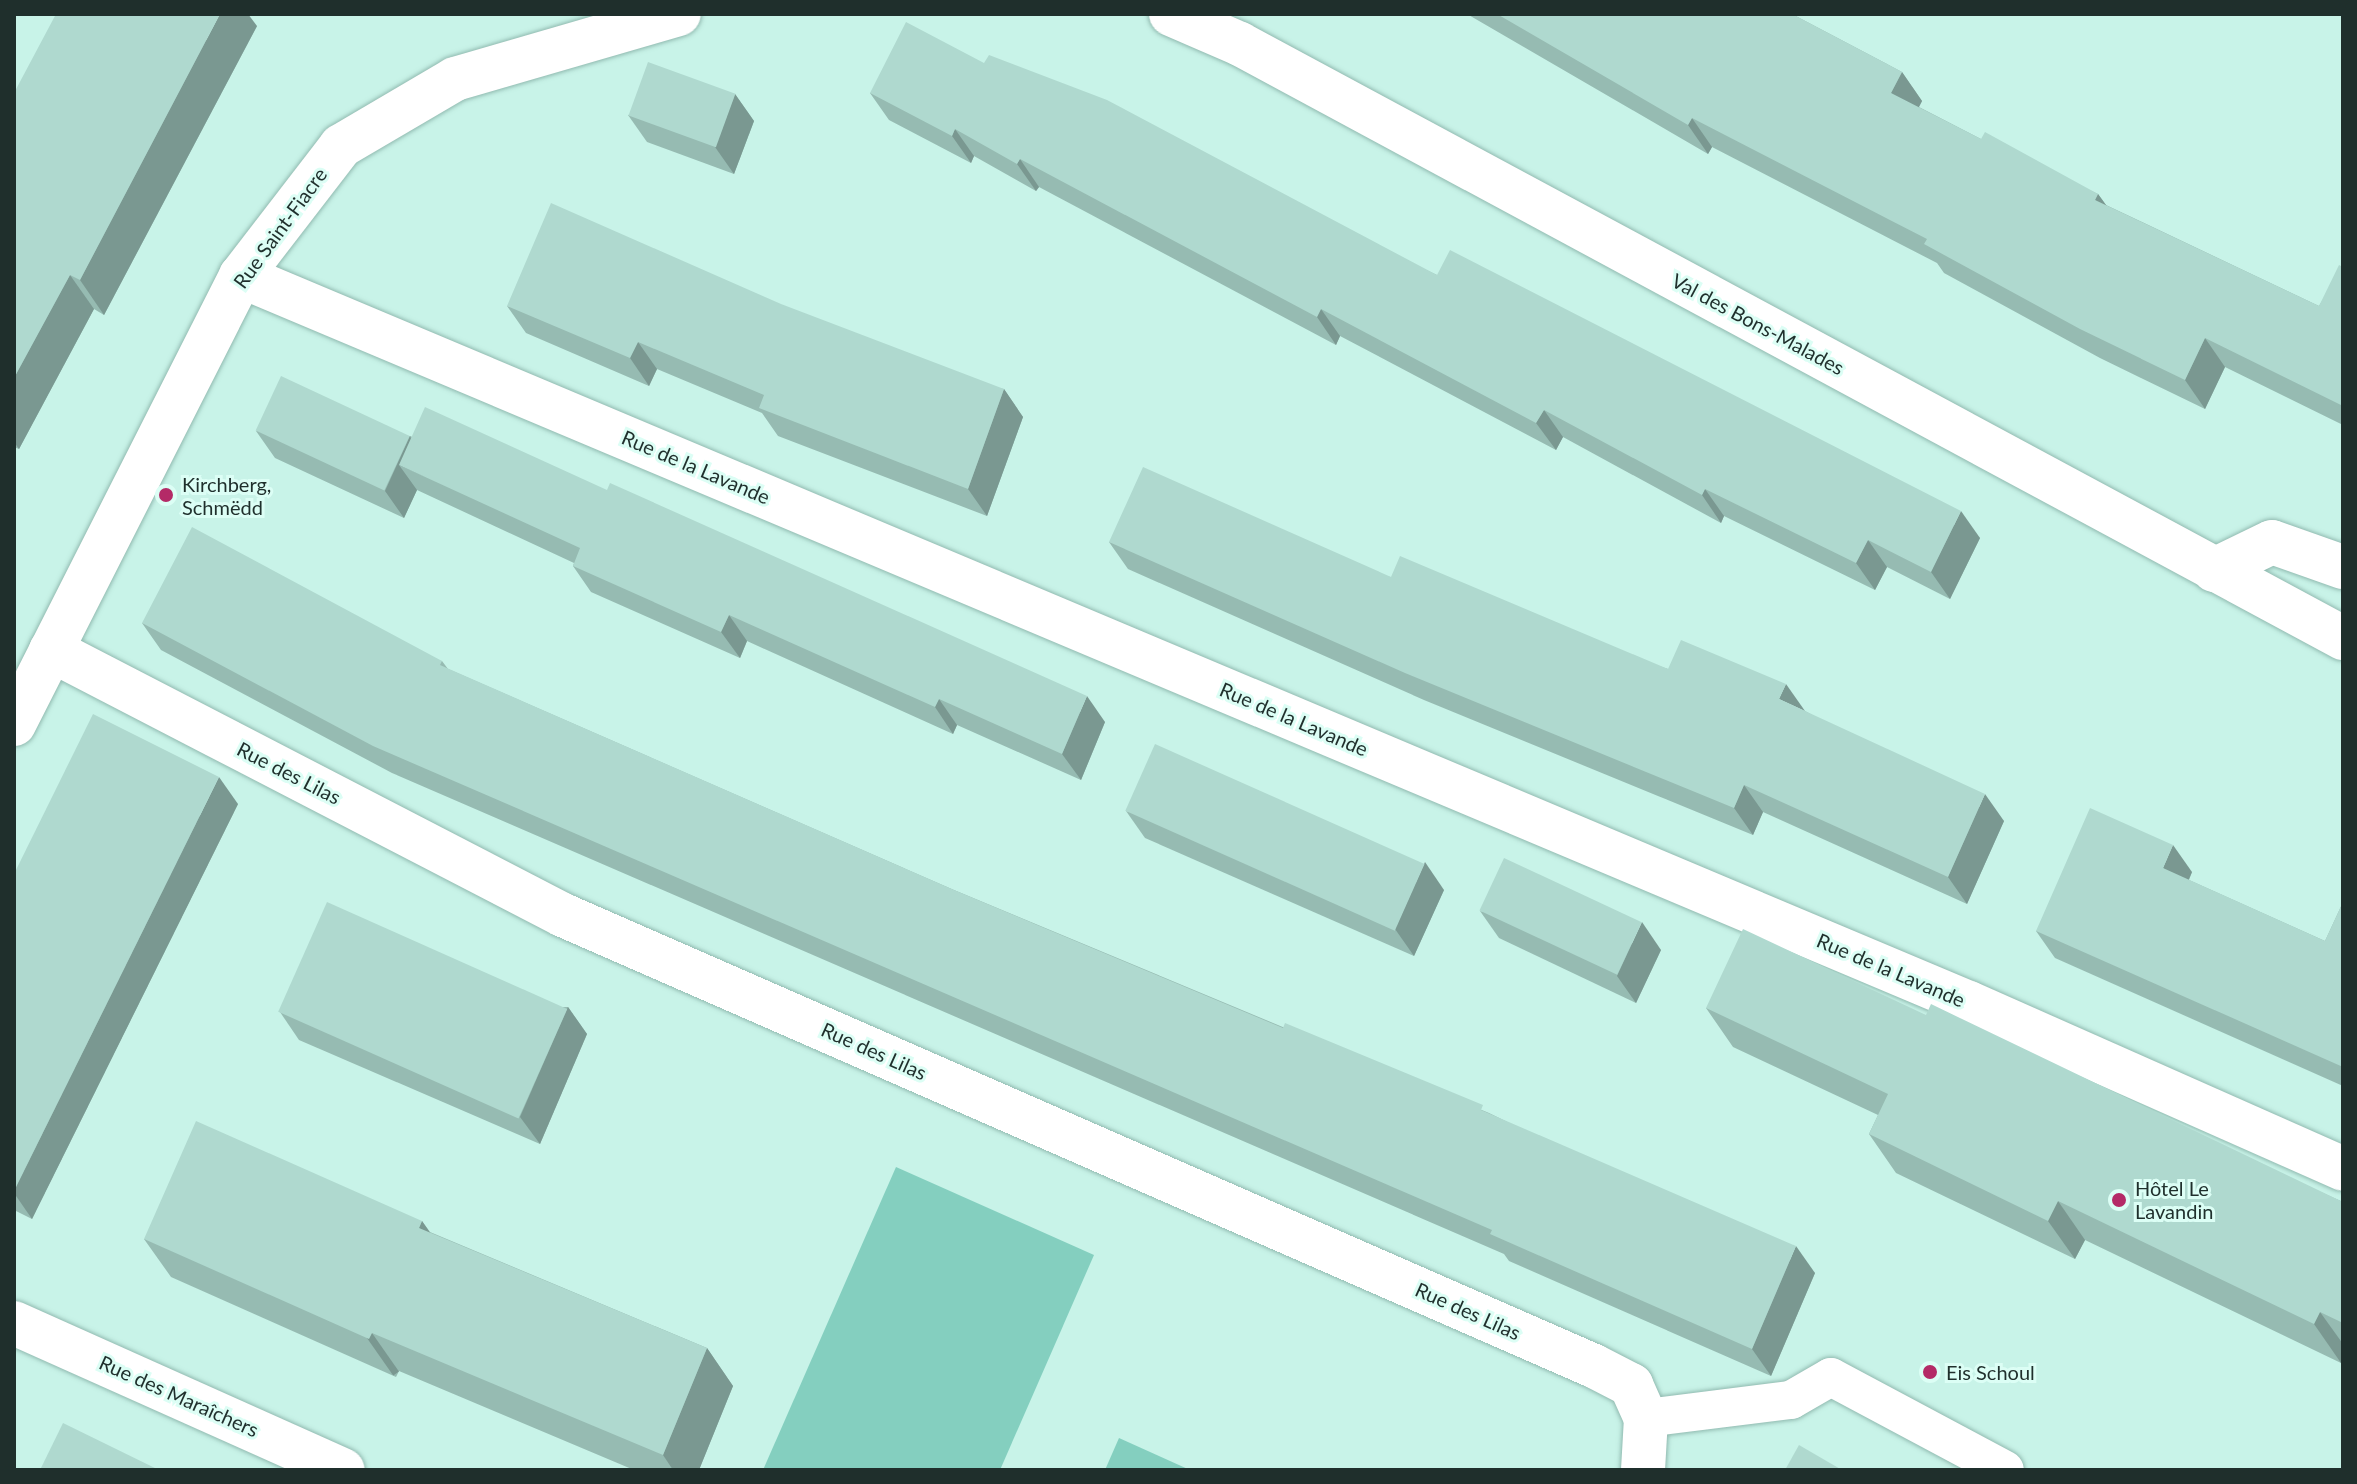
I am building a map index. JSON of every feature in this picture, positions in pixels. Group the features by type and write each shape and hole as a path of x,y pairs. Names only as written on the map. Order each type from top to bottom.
{"street":[{"name":"Rue Saint-Fiacre","path":"14,724 241,276 341,146 455,79 679,14"},
{"name":"Val des Bons-Malades","path":"1171,14 1240,44 2343,638"},
{"name":"Rue de la Lavande","path":"241,276 1969,1003 2343,1169"},
{"path":"2214,570 2272,542 2343,567"},
{"name":"Rue des Lilas","path":"51,650 563,915 1594,1366 1631,1385 1646,1418"},
{"name":"Rue des Maraîchers","path":"14,1323 343,1470"},
{"path":"1643,1470 1646,1418"}],"lane":[{"path":"1646,1418 1791,1400 1831,1377 2005,1470"}],"green space":[{"path":"896,1167 1094,1255 1000,1470 763,1470"},
{"path":"1119,1438 1190,1470 1105,1470"}],"building":[{"path":"56,14 220,14 80,280 70,275 14,378 14,93"},
{"path":"1497,14 1792,14 1902,72 1891,93 1981,139 1985,132 2098,194 2095,200 2319,306 2339,265 2343,267 2343,406 2205,338 2185,380 2080,329 1924,244 1927,239 1692,118 1688,125"},
{"path":"906,22 984,63 989,55 1107,100 1437,275 1450,250 1961,511 1931,572 1868,540 1856,563 1705,489 1702,495 1544,410 1536,423 1321,309 1317,317 1020,159 1017,164 955,129 952,136 870,93"},
{"path":"648,62 735,94 716,147 629,116"},
{"path":"551,203 781,304 1004,389 968,489 759,408 764,395 638,342 630,358 507,306"},
{"path":"281,376 410,436 384,490 256,430"},
{"path":"425,407 607,490 610,483 1087,696 1062,754 939,699 935,707 729,615 721,632 573,566 580,548 399,465"},
{"path":"1143,467 1391,577 1400,556 1668,669 1681,640 1786,684 1779,699 1985,794 1948,877 1744,785 1734,808 1405,673 1109,542"},
{"path":"192,527 442,661 440,665 954,890 1283,1028 1285,1023 1483,1105 1481,1110 1796,1246 1752,1349 1490,1234 1492,1230 373,746 142,623"},
{"path":"93,714 219,777 14,1191 14,874"},
{"path":"1155,744 1424,864 1395,931 1125,811"},
{"path":"2090,808 2173,845 2163,868 2325,941 2343,902 2343,1067 2036,931"},
{"path":"1504,858 1642,922 1617,975 1479,911"},
{"path":"327,902 567,1009 518,1119 278,1012"},
{"path":"1743,929 1926,1015 1931,1004 2343,1202 2343,1323 2320,1312 2314,1324 2058,1201 2048,1221 1869,1134 1888,1094 1706,1008"},
{"path":"196,1121 422,1221 419,1228 707,1348 663,1455 372,1333 369,1339 144,1239"},
{"path":"63,1423 159,1470 40,1470"},
{"path":"1799,1445 1842,1470 1785,1470"}],"place":[{"name":"Kirchberg, Schmëdd","path":"166,495"},
{"name":"Hôtel Le Lavandin","path":"2119,1200"},
{"name":"Eis Schoul","path":"1930,1372"}]}
